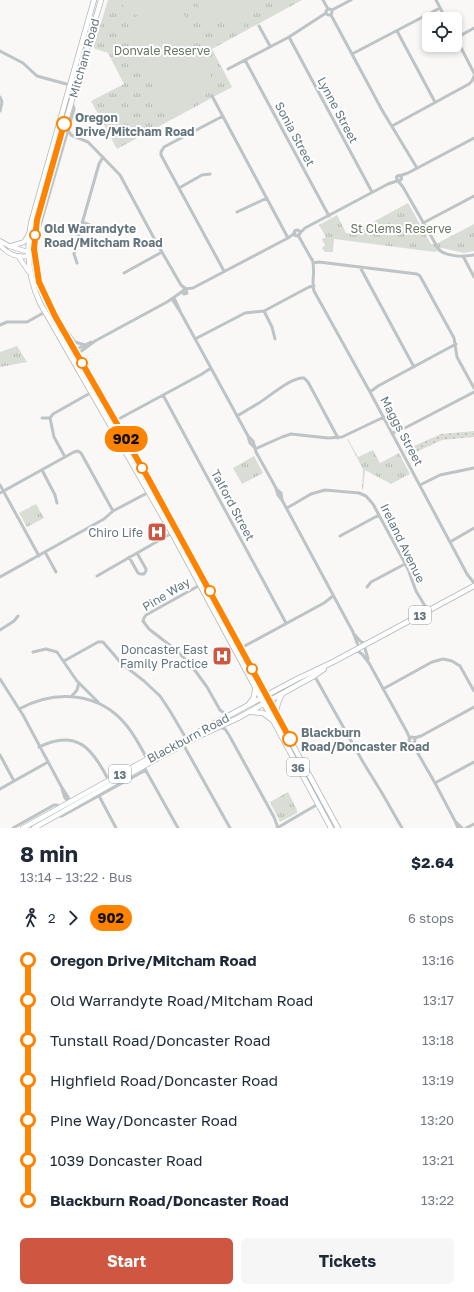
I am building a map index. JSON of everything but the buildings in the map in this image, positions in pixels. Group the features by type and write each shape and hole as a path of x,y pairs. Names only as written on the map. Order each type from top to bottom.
{"main road":[{"name":"Mitcham Road","path":"28,254 29,234 36,205 94,0"},
{"name":"Mitcham Road","path":"35,255 35,232 40,207 101,0"},
{"path":"90,14 96,16"},
{"path":"9,246 24,242 29,234"},
{"path":"0,241 28,254 35,255"},
{"path":"0,245 7,252 13,255 18,256 28,254"},
{"path":"13,255 17,249"},
{"name":"36","path":"28,254 32,282 45,312 149,491 255,688 320,804 338,828"},
{"name":"36","path":"35,255 38,276 44,295 154,489 268,698 331,828"},
{"path":"18,256 30,272"},
{"path":"32,282 34,276 38,276"},
{"path":"149,491 154,489"},
{"name":"Blackburn Road","path":"268,698 283,693 333,662 474,585"},
{"name":"Blackburn Road","path":"23,828 61,807 97,791 109,782 144,766 148,761 314,674"},
{"path":"255,688 254,697 247,710 263,712 274,721"},
{"path":"276,713 279,700 283,693"},
{"name":"Blackburn Road","path":"220,724 229,716 247,710"},
{"name":"Blackburn Road","path":"38,827 56,816 70,803"}],"street":[{"path":"323,0 328,9 332,10 351,0"},
{"path":"436,0 442,12"},
{"path":"352,54 440,8"},
{"path":"228,69 288,37 326,13 328,9"},
{"path":"332,10 331,15 416,169"},
{"path":"326,13 331,15"},
{"path":"259,26 270,46"},
{"path":"462,34 474,28"},
{"path":"397,30 435,102"},
{"name":"Lynne Street","path":"288,37 372,192"},
{"path":"462,49 474,73"},
{"path":"0,51 23,63 37,76 70,85"},
{"name":"Sonia Street","path":"245,60 329,216"},
{"path":"392,126 468,84 472,81 474,76"},
{"path":"212,96 288,238"},
{"path":"0,97 2,102 0,111"},
{"path":"35,232 40,226 68,130 74,108 72,100"},
{"path":"223,116 164,148 161,155 224,271"},
{"path":"68,130 74,137"},
{"path":"65,139 68,137 74,137 88,142 121,177 185,291"},
{"path":"70,355 185,291 298,233 474,138"},
{"path":"77,263 74,250 99,164 103,157"},
{"path":"179,188 202,175 210,174"},
{"path":"399,179 440,251 463,256 474,255"},
{"path":"423,223 474,196"},
{"path":"237,212 267,198"},
{"path":"82,222 100,229 109,230"},
{"path":"196,340 245,313 264,311 314,285 316,268 298,233"},
{"path":"124,273 162,252"},
{"path":"463,256 474,277"},
{"path":"314,263 362,267 416,274 420,276 453,336 456,344 457,357 474,388"},
{"path":"362,267 365,277 414,367"},
{"name":"Maggs Street","path":"314,285 319,298 474,585"},
{"path":"174,298 248,436 253,441 255,450 276,488 281,493 282,500 383,689 413,740 416,749 460,828"},
{"path":"264,311 272,327 275,339"},
{"path":"0,325 7,322 27,322 45,312"},
{"path":"55,316 74,341 78,344 85,345"},
{"path":"76,352 85,345 95,341"},
{"path":"370,391 456,344"},
{"path":"116,421 212,369"},
{"path":"237,415 259,403 276,390 299,378 304,378 308,382 338,438"},
{"path":"42,418 50,418 53,414 92,392"},
{"path":"393,434 474,392"},
{"name":"Talford Street","path":"163,395 286,623"},
{"path":"255,450 291,434 338,438 383,416"},
{"path":"50,418 54,437 65,457"},
{"path":"2,492 76,451 80,452 113,511"},
{"path":"420,485 442,474 474,468"},
{"path":"42,470 56,495 57,503"},
{"path":"0,485 2,492 39,556"},
{"path":"0,577 39,556 149,491"},
{"name":"Ireland Avenue","path":"286,507 321,491 356,492 368,498 379,515 405,564 415,589 427,611"},
{"path":"340,536 379,515"},
{"path":"450,541 474,528"},
{"path":"97,576 172,533"},
{"path":"45,552 56,572"},
{"path":"129,557 138,573 144,574 147,570 137,553"},
{"path":"367,587 371,582 405,564"},
{"name":"Pine Way","path":"200,585 146,615 143,621 151,632 176,650 191,665 207,686 220,710 229,716"},
{"path":"241,648 334,597"},
{"path":"0,630 14,621 18,616"},
{"path":"353,632 360,641 362,654 369,663"},
{"path":"64,661 98,642 103,642 120,663 148,685 164,701 189,753 230,828"},
{"path":"33,652 51,649 58,654 79,683 99,703 125,723 148,761"},
{"path":"383,689 434,661 443,659 452,661 460,666 474,691"},
{"path":"314,674 402,828"},
{"path":"0,678 48,762 61,786 65,798 70,803"},
{"path":"72,696 79,683"},
{"path":"19,709 43,698 57,696 72,696 99,703"},
{"path":"413,740 474,707"},
{"name":"Pine Way","path":"220,710 220,724"},
{"path":"220,724 226,727 278,827 320,804"},
{"path":"39,747 49,742 60,740 70,741 82,745 95,756 109,782"},
{"path":"0,755 14,781"},
{"path":"0,789 48,762"},
{"path":"435,783 474,762"},
{"path":"56,816 62,816 97,791 144,766 178,828"},
{"path":"97,791 116,828"},
{"path":"13,828 56,805 61,807"},
{"path":"468,828 474,824"}],"green space":[{"name":"Donvale Reserve","path":"108,0 302,0 212,49 232,87 117,149 91,101 124,84 108,53 93,48"},
{"path":"119,0 164,0 161,3 174,1 178,4 192,33 192,45 189,50 196,51 208,66 211,74 211,82 202,94 174,110 162,103 154,88 155,68 147,67 139,62 132,45 130,32 131,27 133,20 138,15 127,10"},
{"path":"196,0 267,0 255,13 242,20 244,20 244,27 232,31 230,23 218,22 204,15"},
{"name":"St Clems Reserve","path":"408,203 431,244 438,243 474,224 474,251 464,253 442,248 435,252 334,239 333,252 325,252 322,248 325,245 322,239 326,237 319,225 337,215 346,233 351,234"},
{"path":"17,346 27,362 0,367 0,352"},
{"path":"474,431 474,437 442,440 408,456 405,450 441,434"},
{"path":"347,439 358,457 373,450 380,463 399,453 410,474 391,484 365,470 362,490 363,469"},
{"path":"254,456 263,473 242,484 233,468"},
{"path":"36,504 44,518 27,527 19,513"},
{"path":"288,792 297,813 280,822 270,802"}],"bus line":[{"name":"902","path":"64,124 37,220 34,249 39,282 55,316 148,478 290,739"}],"place":[{"name":"Oregon Drive/Mitcham Road","path":"64,124"},
{"name":"Old Warrandyte Road/Mitcham Road","path":"35,235"},
{"name":"Chiro Life","path":"157,532"},
{"name":"Doncaster East Family Practice","path":"222,656"},
{"name":"Blackburn Road/Doncaster Road","path":"290,739"}]}
